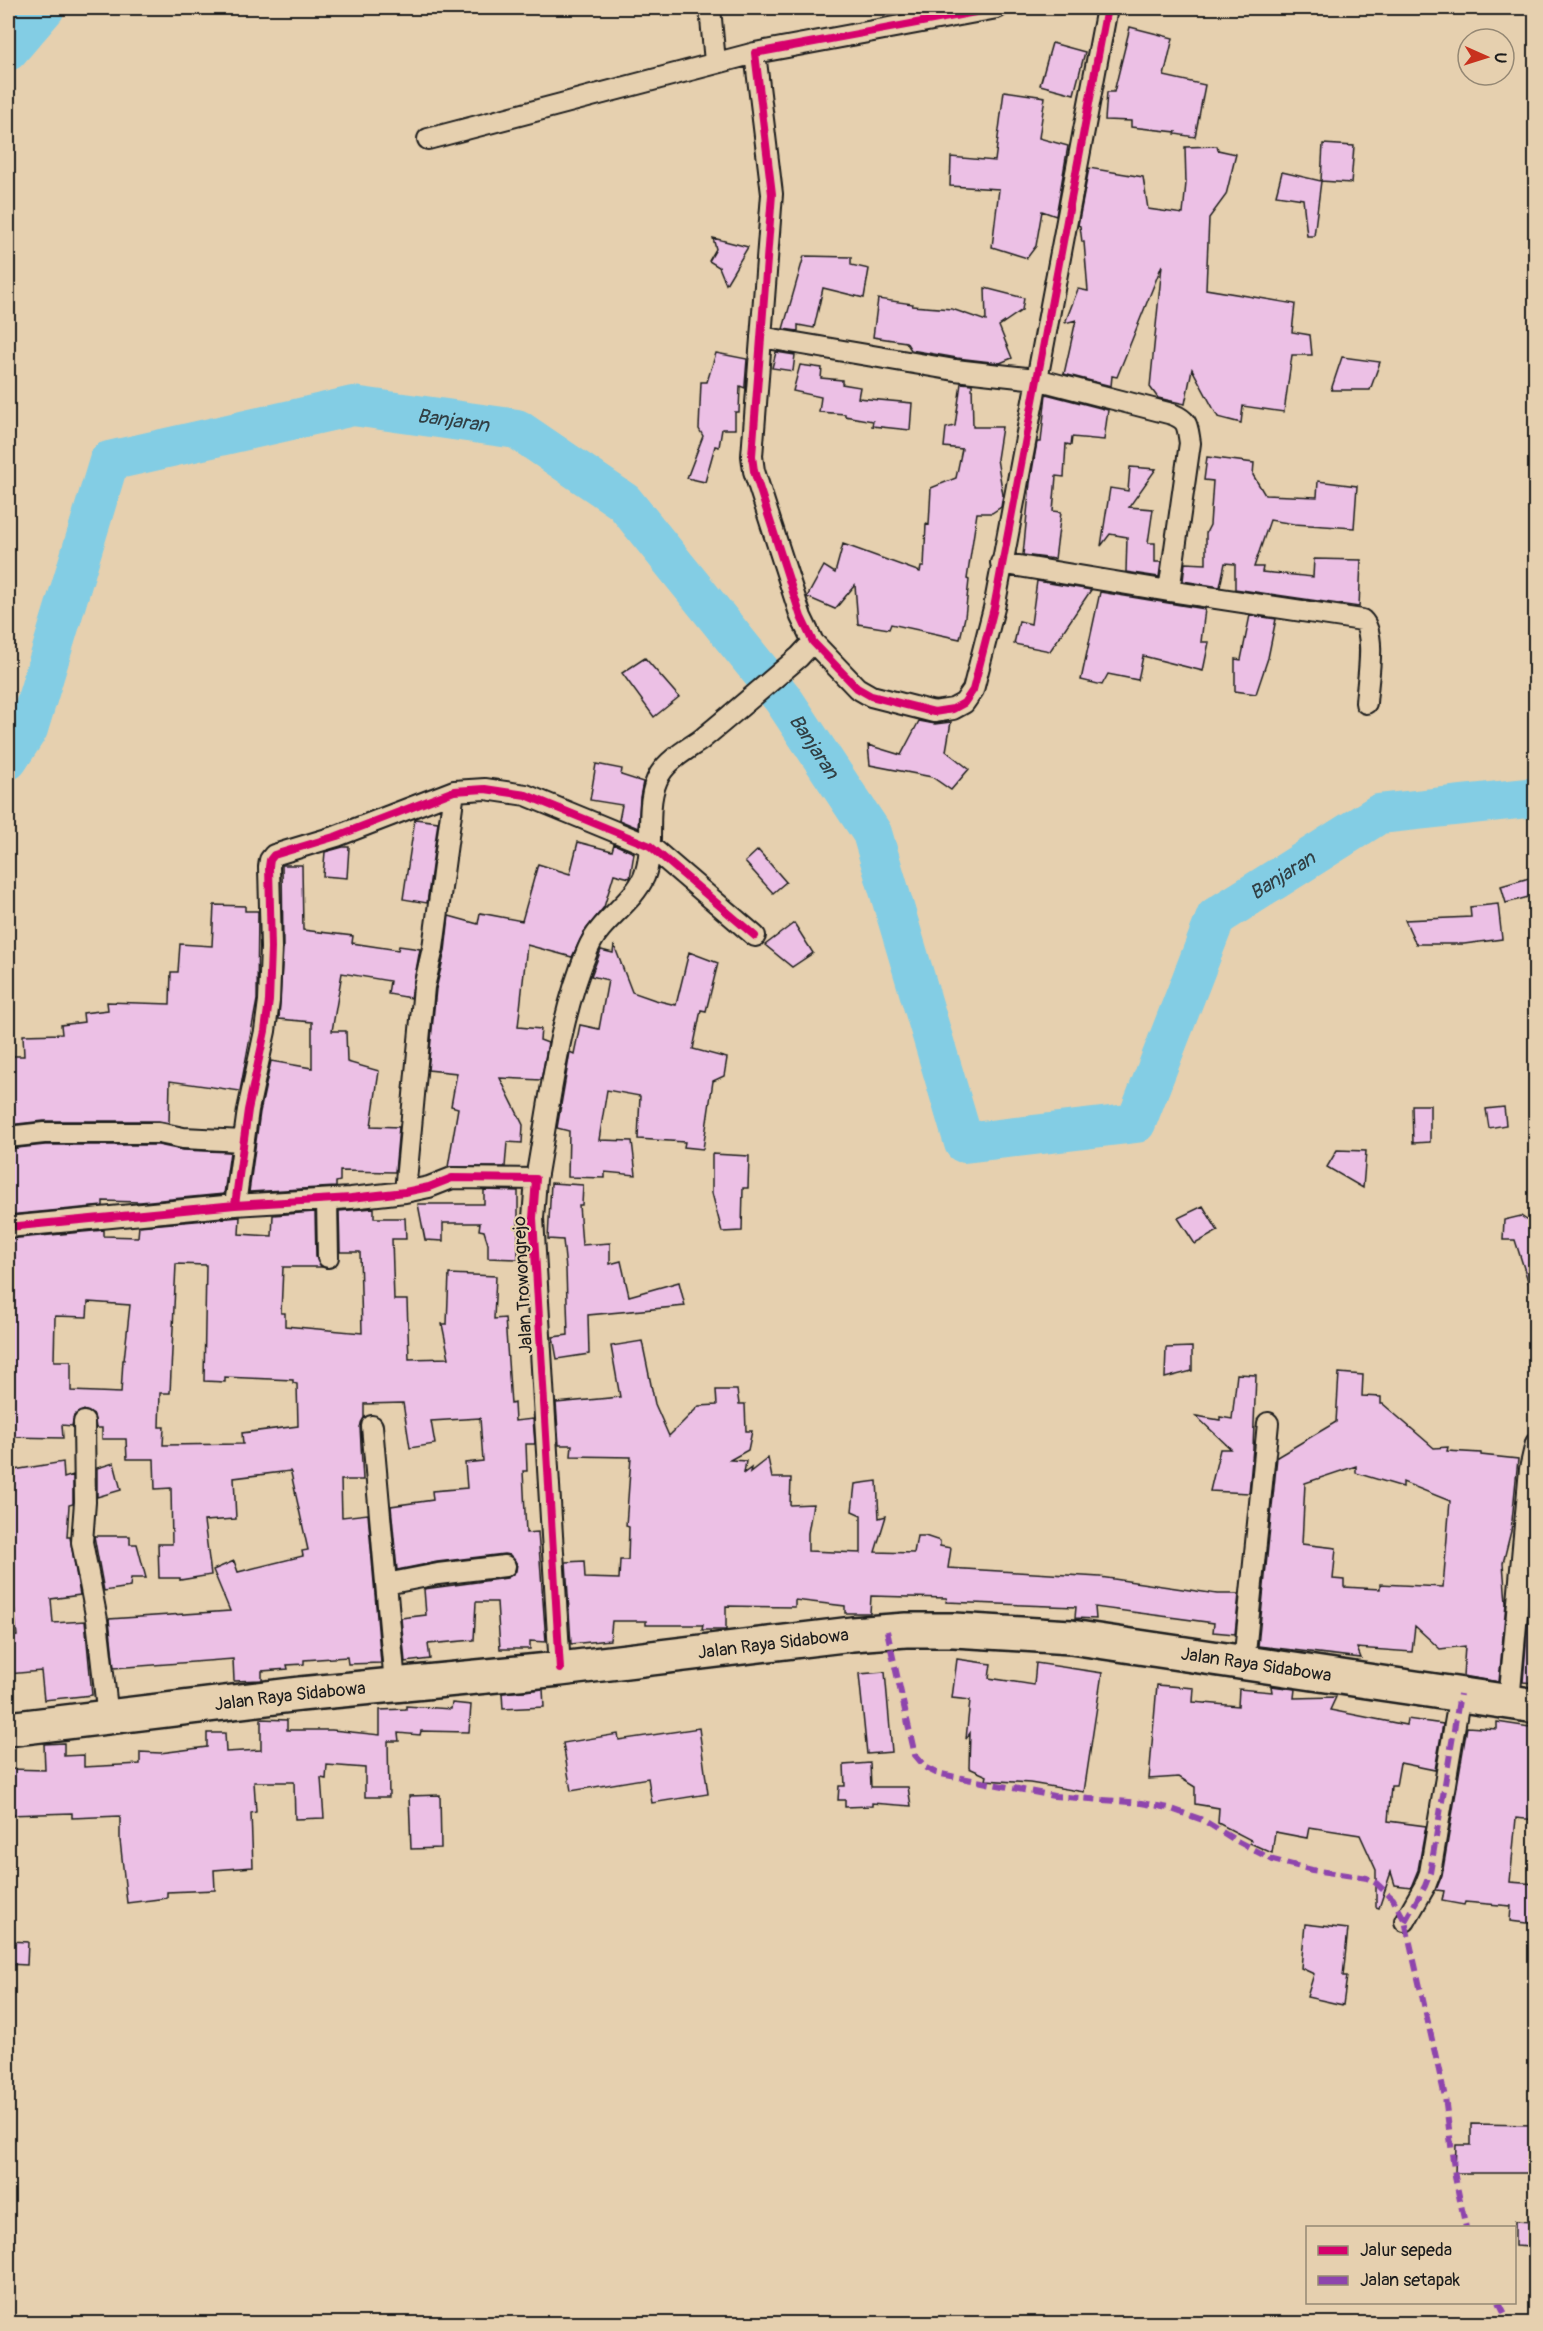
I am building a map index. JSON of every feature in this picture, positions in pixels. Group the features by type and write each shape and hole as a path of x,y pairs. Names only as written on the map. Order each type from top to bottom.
{"highway":[{"name":"Jalan Raya Sidabowa","path":"8,1729 395,1684 560,1669 852,1634 906,1630 1053,1635 1522,1704"}],"street":[{"path":"711,8 715,62"},
{"path":"428,139 715,62 997,8"},
{"path":"755,53 772,194 752,456 754,471 801,617 813,642 857,688 871,696 934,712 953,710 964,703 972,690 994,608 1107,8"},
{"path":"761,337 955,370 1036,379 1182,418 1187,423 1190,443 1169,591"},
{"path":"1001,563 1362,620 1369,628 1370,642 1366,703"},
{"name":"Jalan Trowongrejo","path":"560,1669 533,1218 536,1179 562,1035 589,947 595,936 643,879 650,846 652,801 661,773 671,762 702,739 799,657 813,642"},
{"path":"235,1205 243,1141 265,1031 271,973 270,860 274,855 337,836 454,791 485,789 526,795 650,846 755,936"},
{"path":"405,1192 424,987 433,948 454,791"},
{"path":"8,1137 44,1133 116,1132 159,1133 183,1138 243,1141"},
{"path":"8,1227 235,1205 327,1200 405,1192 453,1178 536,1179"},
{"path":"327,1200 328,1257"},
{"path":"84,1422 85,1502 82,1542 97,1620 108,1718"},
{"path":"1244,1663 1268,1423"},
{"path":"372,1426 395,1684"},
{"path":"1522,1704 1529,1480 1532,1452 1536,1443"},
{"path":"386,1584 438,1574 505,1566"},
{"path":"1405,1921 1430,1873 1460,1694"}],"building":[{"path":"1130,27 1173,38 1164,76 1205,85 1195,137 1175,134 1176,132 1131,127 1131,121 1105,120 1107,92 1114,92"},
{"path":"1052,43 1085,52 1074,94 1040,85"},
{"path":"1004,91 1045,97 1039,138 1068,146 1056,216 1042,211 1036,246 1027,258 992,247 999,189 950,186 951,157 995,161"},
{"path":"1323,144 1354,146 1351,183 1321,181"},
{"path":"1217,146 1218,150 1236,154 1226,195 1209,218 1206,289 1295,304 1292,332 1310,335 1312,355 1292,355 1284,412 1243,406 1241,423 1218,417 1192,369 1185,404 1158,398 1150,387 1162,265 1117,377 1112,376 1111,386 1064,374 1076,320 1065,323 1078,289 1088,291 1084,242 1082,242 1078,225 1089,168 1143,177 1148,209 1183,214 1186,183 1185,147"},
{"path":"1282,172 1321,181 1314,236 1307,236 1303,199 1276,195"},
{"path":"713,238 748,247 726,284 719,267 709,261 716,249"},
{"path":"804,256 851,257 851,265 869,269 864,298 823,288 814,328 798,325 798,331 783,329"},
{"path":"985,288 1024,298 1022,310 999,326 1012,358 1000,363 957,358 911,350 906,342 873,337 878,299 913,304 912,306 952,309 986,321"},
{"path":"776,352 795,355 793,371 772,368"},
{"path":"716,353 747,359 745,388 740,386 739,412 735,412 735,429 722,429 719,447 715,446 705,482 687,478 703,436 699,429 701,382 707,382"},
{"path":"1342,357 1380,362 1370,390 1331,390"},
{"path":"800,365 822,368 821,378 842,380 842,384 860,387 858,398 912,403 910,430 872,426 873,421 845,416 845,414 819,412 821,397 793,391"},
{"path":"961,383 972,384 973,427 1002,427 997,459 1003,495 1001,507 992,513 977,513 967,579 969,580 965,617 960,639 891,624 889,629 858,624 855,585 835,609 807,597 824,566 835,573 843,544 920,572 921,567 924,567 926,524 929,525 931,488 956,478 962,449 944,447 946,428 955,426"},
{"path":"1046,394 1108,410 1104,440 1072,437 1071,445 1066,444 1064,477 1056,476 1053,511 1061,512 1055,559 1023,555 1030,483 1037,442 1041,442"},
{"path":"1207,457 1254,463 1253,475 1265,495 1317,497 1318,481 1357,486 1354,528 1270,520 1254,567 1263,567 1262,572 1313,577 1314,559 1361,560 1359,607 1235,589 1235,564 1225,563 1220,587 1183,581 1185,563 1206,564 1206,533 1210,525 1213,481 1204,480"},
{"path":"1130,467 1156,469 1129,507 1153,509 1148,543 1155,543 1155,562 1161,562 1159,577 1126,572 1127,537 1110,534 1101,546 1110,488 1128,491"},
{"path":"1037,581 1091,590 1050,651 1014,644 1019,621 1031,624"},
{"path":"1100,592 1205,609 1201,642 1209,642 1203,671 1143,656 1138,680 1108,674 1102,685 1081,680"},
{"path":"1250,615 1276,619 1268,658 1256,694 1235,691 1235,659 1241,660"},
{"path":"645,658 679,697 654,717 622,673"},
{"path":"919,721 935,724 951,722 946,751 969,769 951,790 932,777 870,765 868,745 901,755"},
{"path":"596,764 622,769 621,775 643,782 638,828 619,820 622,805 590,800"},
{"path":"415,819 438,822 427,903 403,899"},
{"path":"578,842 612,851 614,844 634,853 630,878 614,874 604,907 584,932 572,957 527,945 518,1027 541,1029 540,1040 548,1043 541,1080 500,1078 523,1125 522,1143 507,1142 505,1167 448,1167 458,1108 451,1106 457,1073 428,1070 436,989 445,951 449,916 478,924 480,913 522,921 538,864 570,874"},
{"path":"349,847 347,878 323,876 325,852"},
{"path":"758,850 786,882 773,893 745,862"},
{"path":"282,865 302,865 303,930 353,936 352,943 398,950 399,946 420,949 411,998 388,994 390,981 342,973 332,1031 346,1031 347,1062 379,1071 371,1126 399,1127 395,1172 340,1171 340,1181 336,1182 336,1187 249,1192 260,1112 271,1061 312,1068 312,1022 279,1019 283,948"},
{"path":"1536,876 1536,895 1506,903 1501,886"},
{"path":"1498,904 1502,939 1464,944 1416,944 1405,920 1471,917 1470,907"},
{"path":"214,905 245,906 245,911 258,911 257,1000 240,1091 170,1081 169,1123 159,1121 44,1121 8,1125 8,1056 24,1056 23,1035 62,1034 61,1025 84,1022 83,1013 108,1010 107,1002 170,1004 171,972 178,972 180,944 212,946"},
{"path":"794,923 813,953 792,967 765,945"},
{"path":"614,945 632,992 676,1005 689,952 718,963 706,1011 701,1010 693,1049 727,1058 724,1076 713,1081 703,1149 684,1147 685,1142 638,1139 640,1096 607,1090 599,1140 632,1141 636,1175 605,1172 605,1178 568,1177 569,1131 557,1128 570,1052 574,1054 580,1025 599,1029 608,980 591,976 601,950 613,953"},
{"path":"1412,1105 1430,1105 1430,1142 1413,1143"},
{"path":"1504,1107 1506,1125 1489,1128 1486,1109"},
{"path":"45,1145 158,1145 182,1150 230,1152 224,1194 140,1202 103,1201 103,1206 8,1215 8,1149"},
{"path":"1337,1150 1366,1151 1363,1188 1327,1167"},
{"path":"712,1154 749,1156 748,1188 743,1188 742,1231 722,1232 712,1193"},
{"path":"551,1183 583,1185 582,1205 579,1205 582,1245 610,1243 610,1264 621,1261 629,1296 679,1282 685,1306 588,1315 589,1354 557,1359 553,1337 568,1335 566,1269 563,1240 548,1239"},
{"path":"484,1190 518,1191 518,1259 488,1258 488,1244 484,1231 479,1230 480,1223 443,1223 443,1241 425,1240 418,1204 484,1204"},
{"path":"1203,1206 1218,1231 1195,1244 1178,1218"},
{"path":"374,1208 374,1218 405,1218 406,1239 392,1239 394,1300 407,1300 409,1359 449,1358 442,1324 447,1324 449,1274 496,1276 494,1319 505,1318 511,1404 514,1403 515,1421 533,1419 535,1444 526,1444 527,1471 523,1471 526,1533 538,1532 546,1642 530,1641 530,1649 500,1649 497,1602 476,1602 474,1640 428,1644 430,1659 405,1662 401,1618 426,1615 424,1589 507,1578 516,1571 517,1564 510,1555 504,1554 437,1562 397,1570 391,1506 433,1500 432,1491 467,1488 465,1463 483,1461 480,1418 431,1421 435,1444 410,1448 403,1403 364,1404 364,1418 360,1427 363,1480 341,1480 342,1517 368,1514 381,1663 348,1664 347,1657 304,1660 304,1664 287,1665 288,1669 262,1671 262,1680 234,1681 233,1659 114,1668 109,1619 230,1611 213,1570 234,1561 238,1572 303,1556 302,1551 308,1550 291,1473 290,1471 234,1478 236,1519 204,1521 211,1575 180,1580 180,1578 159,1578 158,1544 172,1544 171,1488 155,1489 154,1459 127,1459 126,1439 102,1439 102,1428 96,1428 94,1415 84,1410 74,1416 72,1426 62,1425 63,1438 8,1437 8,1239 104,1230 104,1236 138,1237 139,1226 240,1217 239,1234 272,1236 273,1215 315,1212 316,1257 322,1267 283,1267 281,1313 285,1313 285,1326 362,1333 360,1252 340,1252 339,1211","holes":["176,1264 206,1265 204,1381 225,1382 225,1377 293,1380 293,1383 297,1384 298,1426 242,1433 243,1444 163,1445 164,1427 159,1427 160,1393 170,1393","88,1302 130,1305 121,1393 71,1391 71,1361 54,1361 55,1316 87,1317"]},
{"path":"1521,1216 1534,1225 1529,1284 1515,1240 1503,1240 1504,1220"},
{"path":"642,1341 655,1404 669,1436 699,1406 717,1405 716,1390 737,1390 739,1404 745,1404 746,1431 752,1431 748,1450 730,1460 746,1461 744,1473 751,1468 750,1472 768,1458 772,1478 791,1478 790,1505 813,1504 808,1533 808,1551 861,1553 861,1515 852,1511 855,1484 877,1481 879,1518 886,1516 875,1552 914,1553 917,1536 925,1536 940,1541 940,1546 951,1548 948,1568 1100,1577 1217,1594 1239,1594 1235,1634 1213,1632 1214,1623 1095,1607 1096,1619 1075,1618 1076,1607 946,1602 947,1598 871,1596 870,1613 845,1613 845,1606 795,1600 795,1607 726,1606 726,1630 702,1630 703,1625 646,1625 646,1621 612,1621 610,1640 571,1644 566,1562 584,1561 585,1578 619,1579 620,1560 628,1560 629,1527 626,1526 631,1457 571,1456 572,1445 559,1445 556,1403 620,1397 611,1346"},
{"path":"1192,1347 1192,1371 1165,1378 1166,1348"},
{"path":"1339,1373 1363,1375 1362,1396 1381,1397 1381,1404 1434,1448 1448,1447 1447,1451 1481,1453 1481,1455 1518,1459 1511,1531 1503,1563 1506,1603 1499,1682 1463,1676 1465,1646 1440,1649 1415,1626 1412,1652 1357,1648 1361,1658 1258,1646 1277,1457 1336,1422","holes":["1356,1466 1356,1473 1403,1487 1403,1482 1450,1501 1443,1587 1380,1584 1380,1589 1344,1587 1344,1580 1333,1579 1336,1548 1302,1544 1305,1483"]},
{"path":"1237,1374 1256,1375 1249,1493 1210,1491 1220,1449 1231,1449 1196,1416 1220,1420 1220,1417 1232,1419"},
{"path":"63,1462 64,1478 73,1475 73,1504 69,1505 67,1537 70,1537 80,1595 51,1599 53,1623 85,1621 92,1695 44,1700 41,1671 8,1674 8,1637 17,1636 8,1543 8,1471"},
{"path":"114,1463 121,1490 97,1497 97,1468"},
{"path":"94,1536 130,1536 130,1544 137,1544 146,1578 131,1578 130,1587 104,1591"},
{"path":"1529,1609 1536,1610 1536,1683 1523,1682"},
{"path":"957,1659 991,1664 989,1678 1034,1685 1036,1663 1102,1673 1084,1792 1030,1783 986,1780 987,1776 969,1768 970,1733 966,1739 970,1700 952,1698"},
{"path":"885,1672 892,1752 867,1754 859,1674"},
{"path":"1157,1685 1194,1688 1193,1702 1238,1706 1239,1689 1272,1692 1271,1686 1295,1689 1294,1698 1336,1697 1330,1710 1406,1725 1407,1719 1443,1724 1435,1770 1400,1763 1396,1786 1391,1786 1388,1821 1426,1826 1418,1870 1411,1887 1395,1885 1391,1872 1379,1908 1376,1907 1376,1870 1360,1835 1309,1827 1307,1838 1275,1832 1272,1853 1250,1843 1251,1840 1218,1823 1219,1808 1195,1804 1195,1787 1179,1777 1149,1779"},
{"path":"543,1689 544,1707 503,1709 502,1693"},
{"path":"452,1703 471,1705 469,1732 421,1731 420,1735 398,1733 399,1741 388,1741 389,1797 365,1797 365,1768 327,1765 326,1779 321,1778 324,1818 295,1819 294,1782 254,1782 256,1812 251,1813 253,1867 214,1870 215,1890 167,1892 167,1898 127,1903 120,1840 120,1816 72,1818 72,1813 8,1815 8,1769 45,1770 44,1744 64,1743 64,1756 84,1755 84,1767 140,1764 140,1752 160,1753 207,1747 207,1733 225,1733 226,1752 261,1750 261,1719 287,1720 287,1730 332,1730 380,1735 380,1710 406,1709 406,1706 451,1709"},
{"path":"1497,1722 1536,1728 1536,1820 1516,1818 1510,1882 1536,1884 1536,1924 1510,1921 1511,1906 1465,1902 1464,1905 1442,1901 1444,1891 1436,1890 1442,1875 1467,1727 1497,1729"},
{"path":"699,1728 708,1794 652,1803 648,1778 571,1791 563,1743 618,1734 619,1740"},
{"path":"870,1763 871,1787 908,1787 911,1806 872,1803 872,1806 845,1807 845,1800 838,1800 839,1786 845,1786 844,1765"},
{"path":"440,1795 441,1848 411,1849 409,1796"},
{"path":"1305,1924 1348,1929 1343,1976 1347,1976 1343,2005 1307,1997 1314,1974 1301,1968"},
{"path":"8,1941 28,1942 27,1965 8,1964"},
{"path":"1471,2124 1536,2125 1536,2173 1455,2173 1456,2145 1471,2145"},
{"path":"1515,2221 1533,2222 1531,2247 1516,2246"}],"waterway":[{"path":"8,51 45,8"},
{"name":"Banjaran","path":"8,760 28,729 109,461 353,406 517,429 624,502 783,699 872,833 964,1143 1136,1123 1216,917 1379,814 1536,797"}],"marked path":[{"path":"887,1631 915,1755 926,1768 936,1773 1054,1796 1141,1803 1169,1808 1203,1820 1273,1860 1312,1870 1367,1878 1393,1899 1405,1921 1445,2097 1455,2177 1466,2226"},
{"path":"1405,1921 1430,1873 1460,1694"},
{"path":"1500,2304 1510,2324"}],"cycle path":[{"path":"997,8 755,53 772,194 752,456 754,471 801,617 813,642 857,688 871,696 934,712 953,709 964,703 973,690 994,608 1107,8"},
{"path":"235,1205 248,1110 269,1001 271,948 269,867 274,855 337,836 454,791 485,789 526,795 650,846 755,936"},
{"path":"8,1227 235,1205 351,1198 405,1192 429,1187 452,1178 536,1179 533,1218 560,1669"}]}
